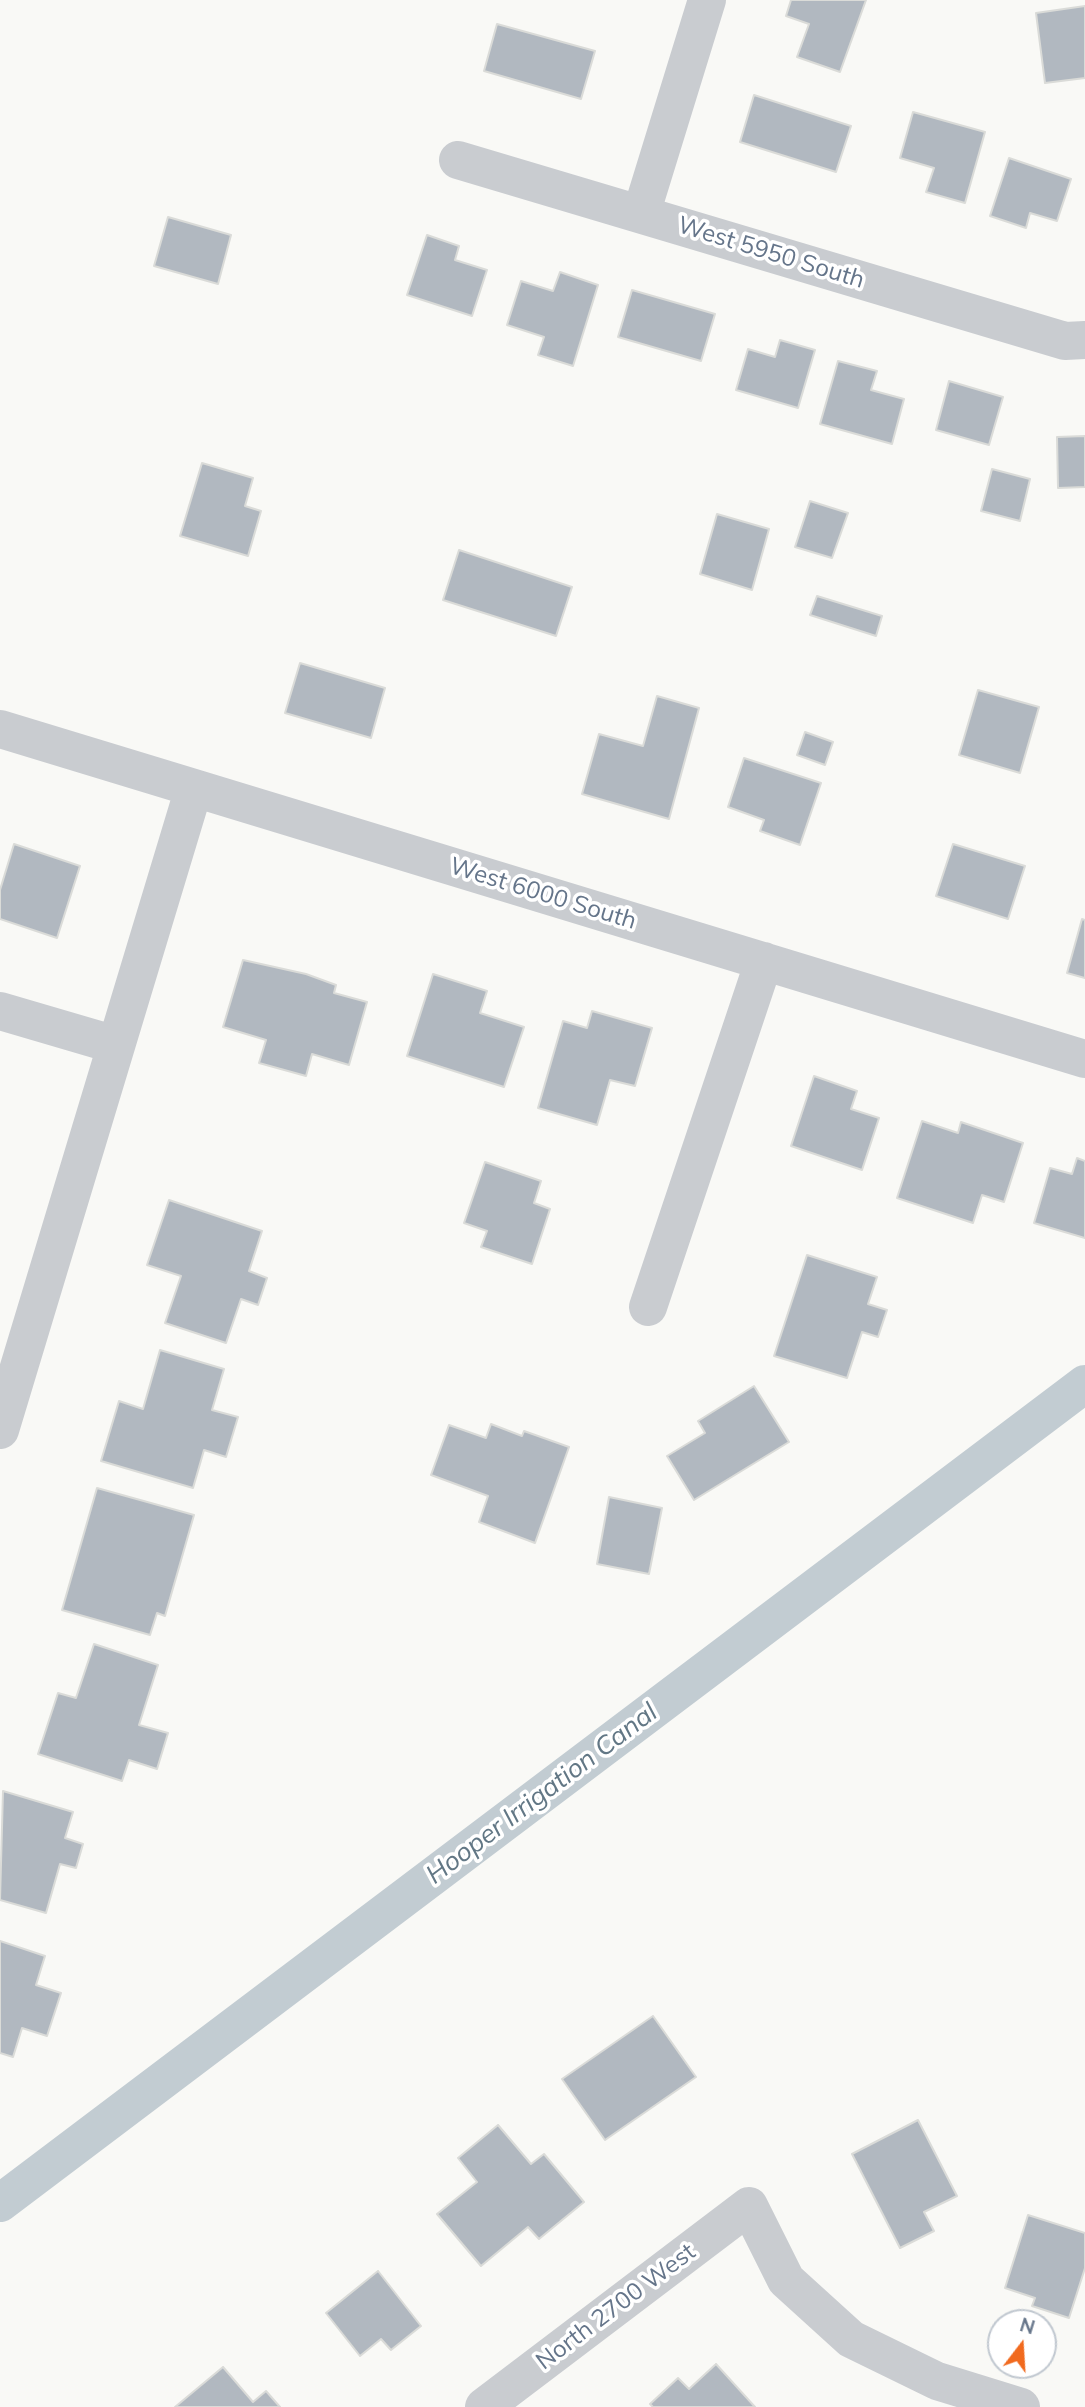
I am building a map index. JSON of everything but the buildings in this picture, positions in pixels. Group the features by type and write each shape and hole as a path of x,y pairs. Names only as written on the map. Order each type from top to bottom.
{"street":[{"path":"641,214 707,0"},
{"name":"West 5950 South","path":"458,159 1065,341 1085,340"},
{"name":"West 6000 South","path":"0,729 1085,1059"},
{"path":"0,1430 194,788"},
{"path":"648,1307 764,961"},
{"path":"0,1011 116,1045"},
{"name":"North 2700 West","path":"484,2407 749,2206 786,2280 850,2339 937,2381 1021,2407"}],"waterway":[{"name":"Hooper Irrigation Canal","path":"0,2203 1085,1384"}]}
